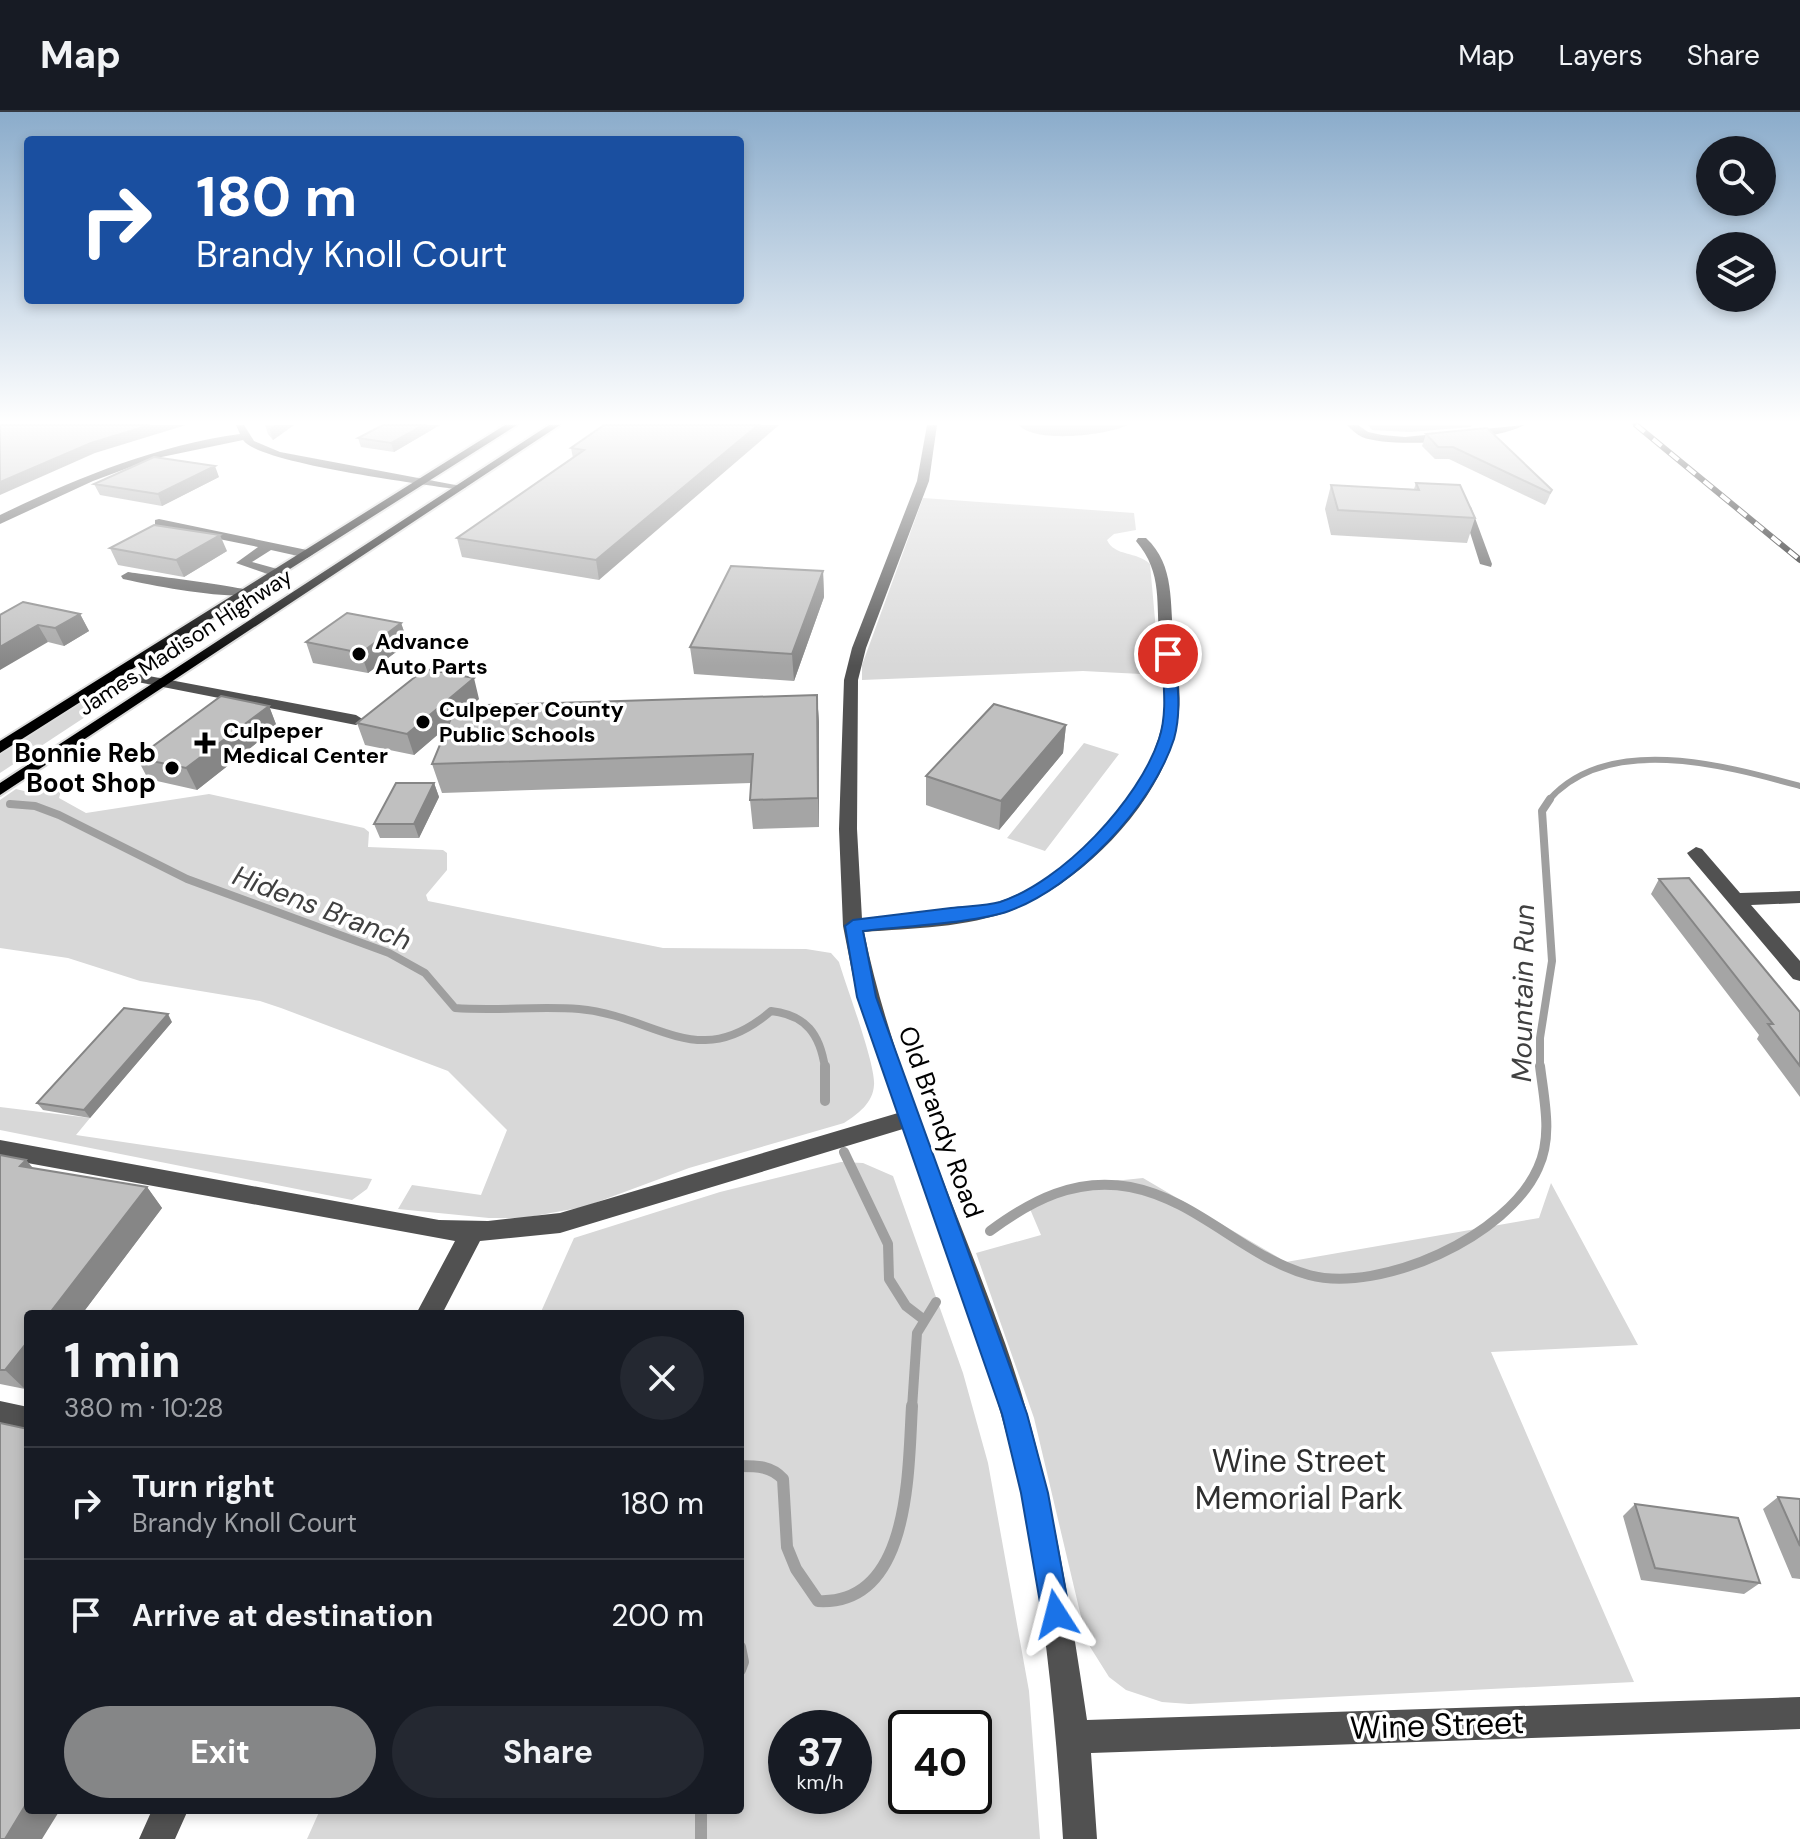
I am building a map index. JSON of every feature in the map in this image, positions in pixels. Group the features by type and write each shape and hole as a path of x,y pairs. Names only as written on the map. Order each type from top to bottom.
{"main road":[{"name":"James Madison Highway","path":"0,748 384,506"},
{"name":"James Madison Highway","path":"0,790 432,506"}],"street":[{"path":"0,520 31,506"},
{"name":"Old Brandy Road","path":"914,506 859,648 851,680 848,829 853,926 867,997 1014,1414 1052,1584 1073,1737 1080,1839"},
{"path":"1465,507 1486,564"},
{"path":"159,523 307,554"},
{"path":"853,926 983,912 1017,902 1070,868 1135,798 1164,746 1172,699 1158,559 1142,541"},
{"path":"267,547 242,563 276,573"},
{"path":"128,576 204,589 247,592"},
{"path":"117,674 356,720"},
{"path":"1696,853 1800,974"},
{"path":"1736,899 1800,897"},
{"path":"0,1149 439,1230 472,1232 533,1228 583,1218 910,1118"},
{"path":"431,1310 472,1232"},
{"path":"0,1414 24,1419"},
{"name":"Wine Street","path":"1073,1737 1800,1713"},
{"path":"156,1839 169,1814"}],"green space":[{"path":"920,506 1030,506 1134,513 1136,530 1114,534 1107,540 1115,549 1150,564 1160,675 1083,671 862,680 862,665"},
{"path":"101,695 111,700 0,773 0,754 86,700"},
{"path":"1084,743 1119,754 1045,851 1007,838"},
{"path":"53,782 62,787 59,798 86,813 209,794 364,828 369,832 368,847 443,850 447,853 447,870 426,895 428,901 663,948 806,949 831,953 839,962 866,1044 874,1085 871,1097 859,1112 844,1123 689,1168 584,1207 523,1218 489,1218 398,1209 412,1185 481,1195 507,1130 448,1071 260,1001 140,981 68,958 0,948 0,800 16,789 28,792"},
{"path":"0,1107 90,1118 76,1135 372,1179 367,1189 352,1200 0,1130"},
{"path":"841,1162 863,1163 893,1176 963,1373 988,1463 1029,1691 1040,1839 307,1839 318,1814 744,1814 744,1310 542,1310 574,1238 720,1192"},
{"name":"Wine Street Memorial Park","path":"1143,1178 1286,1262 1539,1218 1551,1183 1638,1345 1491,1352 1634,1682 1189,1704 1162,1702 1126,1690 1109,1677 1087,1642 1034,1418 976,1253 1041,1235 1030,1209 1066,1186"}],"building":[{"path":"504,506 661,506 596,560 457,538"},
{"path":"1337,506 1469,506 1475,518 1338,510"},
{"path":"154,525 220,535 176,560 110,548"},
{"path":"731,566 823,571 792,654 690,647"},
{"path":"23,602 80,614 55,628 38,625 0,647 0,615"},
{"path":"347,613 401,623 361,653 306,642"},
{"path":"425,669 474,678 407,734 357,723"},
{"path":"817,695 818,798 750,800 753,754 432,764 456,706"},
{"path":"221,696 269,706 186,768 137,758"},
{"path":"994,704 1066,725 1001,801 926,776"},
{"path":"396,783 434,783 414,824 374,824"},
{"path":"1689,878 1800,1012 1800,1066 1768,1024 1773,1024 1659,879"},
{"path":"124,1008 168,1014 84,1110 37,1103"},
{"path":"0,1155 26,1160 20,1166 147,1187 52,1310 24,1310 24,1346 5,1370 0,1370"},
{"path":"0,1423 24,1428 24,1808 5,1839 0,1839"},
{"path":"1778,1497 1800,1499 1800,1546"},
{"path":"1635,1504 1738,1518 1760,1583 1655,1568"}],"waterway":[{"name":"Mountain Run","path":"1550,800 1573,780 1602,767 1634,761 1669,760 1704,764 1800,786"},
{"name":"Mountain Run","path":"1540,1066 1540,1038 1552,961 1542,811 1550,800"},
{"name":"Hidens Branch","path":"10,804 35,806 59,815 187,879 389,953 425,973 455,1008 579,1009 699,1040 721,1038 745,1029 771,1011 794,1017 809,1028 819,1045 825,1068"},
{"name":"Mountain Run","path":"990,1231 1022,1210 1056,1194 1073,1188 1110,1185 1130,1187 1178,1204 1285,1267 1309,1275 1338,1279 1371,1276 1405,1267 1471,1237 1500,1216 1522,1193 1538,1168 1545,1143 1546,1118 1540,1066"},
{"name":"Hidens Branch","path":"825,1068 825,1101"},
{"name":"Hidens Branch","path":"844,1152 888,1244 889,1279 906,1306 923,1319"},
{"name":"Mountain Run","path":"912,1408 917,1333 936,1302"},
{"name":"Mountain Run","path":"744,1466 769,1469 783,1479 787,1547 796,1569 818,1601 849,1597 871,1582 888,1559 898,1530 909,1465 912,1406"},
{"name":"Mountain Run","path":"701,1814 701,1839"}],"railway":[{"path":"1734,506 1800,560"}],"place":[{"name":"Advance Auto Parts","path":"359,654"},
{"name":"Culpeper County Public Schools","path":"423,722"},
{"name":"Culpeper Medical Center","path":"205,743"},
{"name":"Bonnie Reb Boot Shop","path":"172,768"}],"route":[{"path":"1056,1614 1035,1493 1014,1414 993,1346 867,997 853,926 923,920 1001,908 1032,895 1064,873 1122,815 1155,768 1167,737 1172,710 1168,654"}]}
